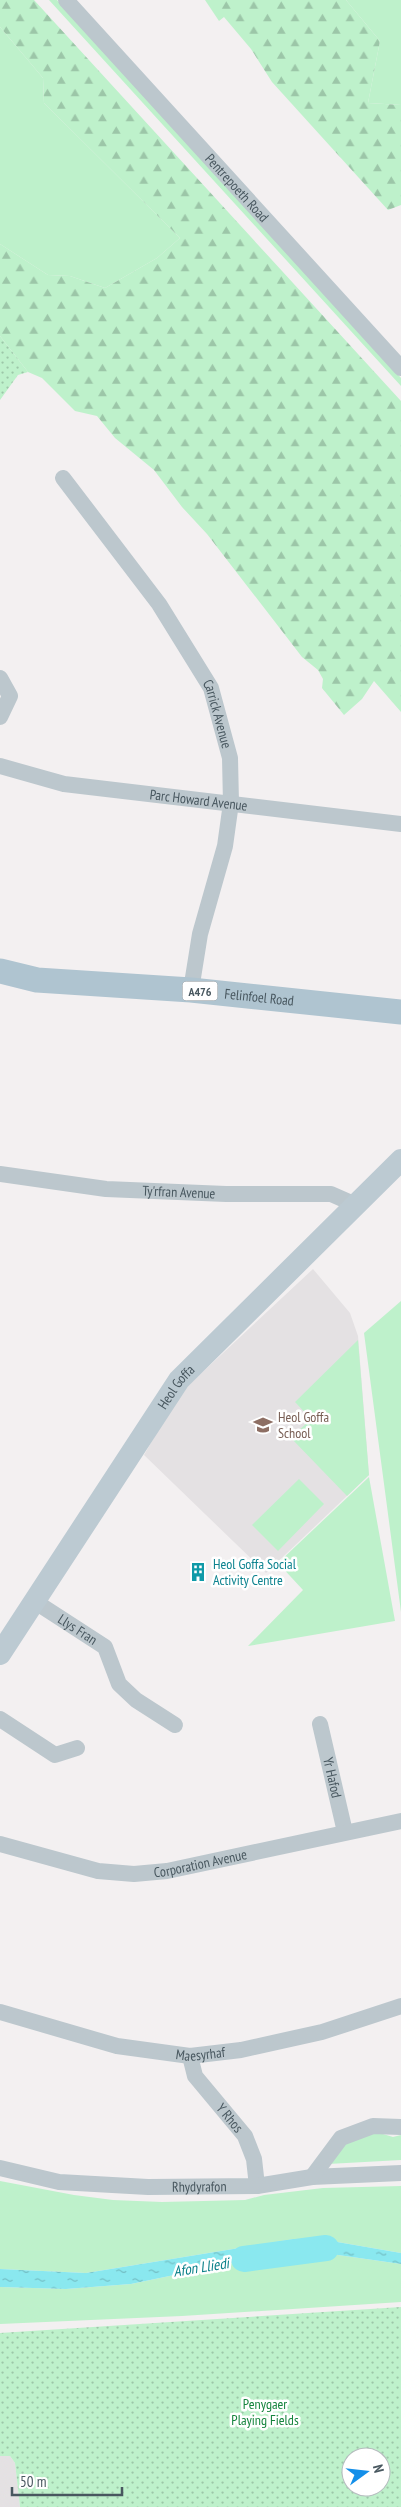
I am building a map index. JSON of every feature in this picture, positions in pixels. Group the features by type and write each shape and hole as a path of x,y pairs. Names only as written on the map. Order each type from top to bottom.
{"main road":[{"name":"Felinfoel Road","path":"0,971 36,980 191,990 401,1012"}],"street":[{"name":"Pentrepoeth Road","path":"69,4 401,368"},
{"name":"Carrick Avenue","path":"63,478 159,604 211,688 230,758 231,803 225,846 200,934 191,990"},
{"path":"0,678 10,696 0,717"},
{"name":"Parc Howard Avenue","path":"0,766 64,784 401,824"},
{"name":"Heol Goffa","path":"0,1654 179,1380 401,1160"},
{"name":"Ty'rfran Avenue","path":"0,1174 106,1189 226,1194 331,1194 356,1205"},
{"name":"Llys Fran","path":"34,1601 105,1647 118,1684 136,1700 175,1725"},
{"path":"0,1719 55,1755 77,1748"},
{"name":"Yr Hafod","path":"320,1724 345,1832"},
{"name":"Corporation Avenue","path":"0,1844 98,1871 134,1874 167,1870 401,1821"},
{"name":"Maesyrhaf","path":"0,2012 117,2046 190,2056 241,2050 322,2032 401,2006"},
{"name":"Y Rhos","path":"190,2056 195,2076 245,2136 254,2159 257,2186"},
{"path":"312,2177 341,2138 373,2126 401,2127"},
{"name":"Rhydyrafon","path":"0,2168 59,2182 148,2187 257,2186 312,2177 401,2173"}],"shaded area":[{"name":"Heol Goffa School","path":"313,1269 350,1313 358,1336 369,1475 266,1573 144,1455 179,1394"},
{"path":"0,2456 10,2456 15,2463 20,2507 0,2507"}],"green space":[{"path":"0,0 34,0 401,401 401,712 374,681 362,699 344,715 322,688 323,679 318,670 302,657 207,534 182,507 154,470 115,438 97,416 75,411 42,378 28,372 0,336 0,244 48,275 70,276 105,288 157,258 180,238 44,103 43,78 0,27"},
{"path":"49,0 57,0 358,330 401,378 401,386"},
{"path":"205,0 346,0 380,41 368,103 401,105 401,205 388,210 272,82 251,49 224,17 219,21"},
{"path":"346,0 401,0 401,105 368,103 380,41"},
{"path":"0,27 43,78 44,103 180,238 157,258 105,288 70,276 48,275 0,244"},
{"path":"0,336 28,372 18,375 0,400"},
{"path":"401,1301 401,1612 364,1333"},
{"path":"358,1340 369,1475 347,1496 291,1438 311,1419 295,1402"},
{"path":"369,1477 395,1621 248,1646 303,1590 278,1563"},
{"path":"299,1479 324,1504 278,1551 252,1525"},
{"path":"373,2131 393,2137 401,2135 401,2160 328,2164 336,2148"},
{"path":"0,2181 74,2195 113,2200 162,2202 245,2200 264,2195 323,2188 401,2186 401,2253 320,2239 294,2239 86,2273 0,2269"},
{"path":"285,2252 324,2253 401,2264 401,2302 182,2316 0,2324 0,2287 66,2289 131,2284"},
{"name":"Penygaer Playing Fields","path":"401,2307 401,2507 20,2507 15,2463 10,2456 0,2456 0,2333"}],"water":[{"path":"294,2239 320,2239 401,2253 401,2264 324,2253 285,2252 131,2284 66,2289 0,2287 0,2269 86,2273"}],"waterway":[{"name":"Afon Lliedi","path":"244,2259 326,2248"}],"place":[{"name":"Heol Goffa School","path":"263,1425"},
{"name":"Heol Goffa Social Activity Centre","path":"198,1572"}]}
